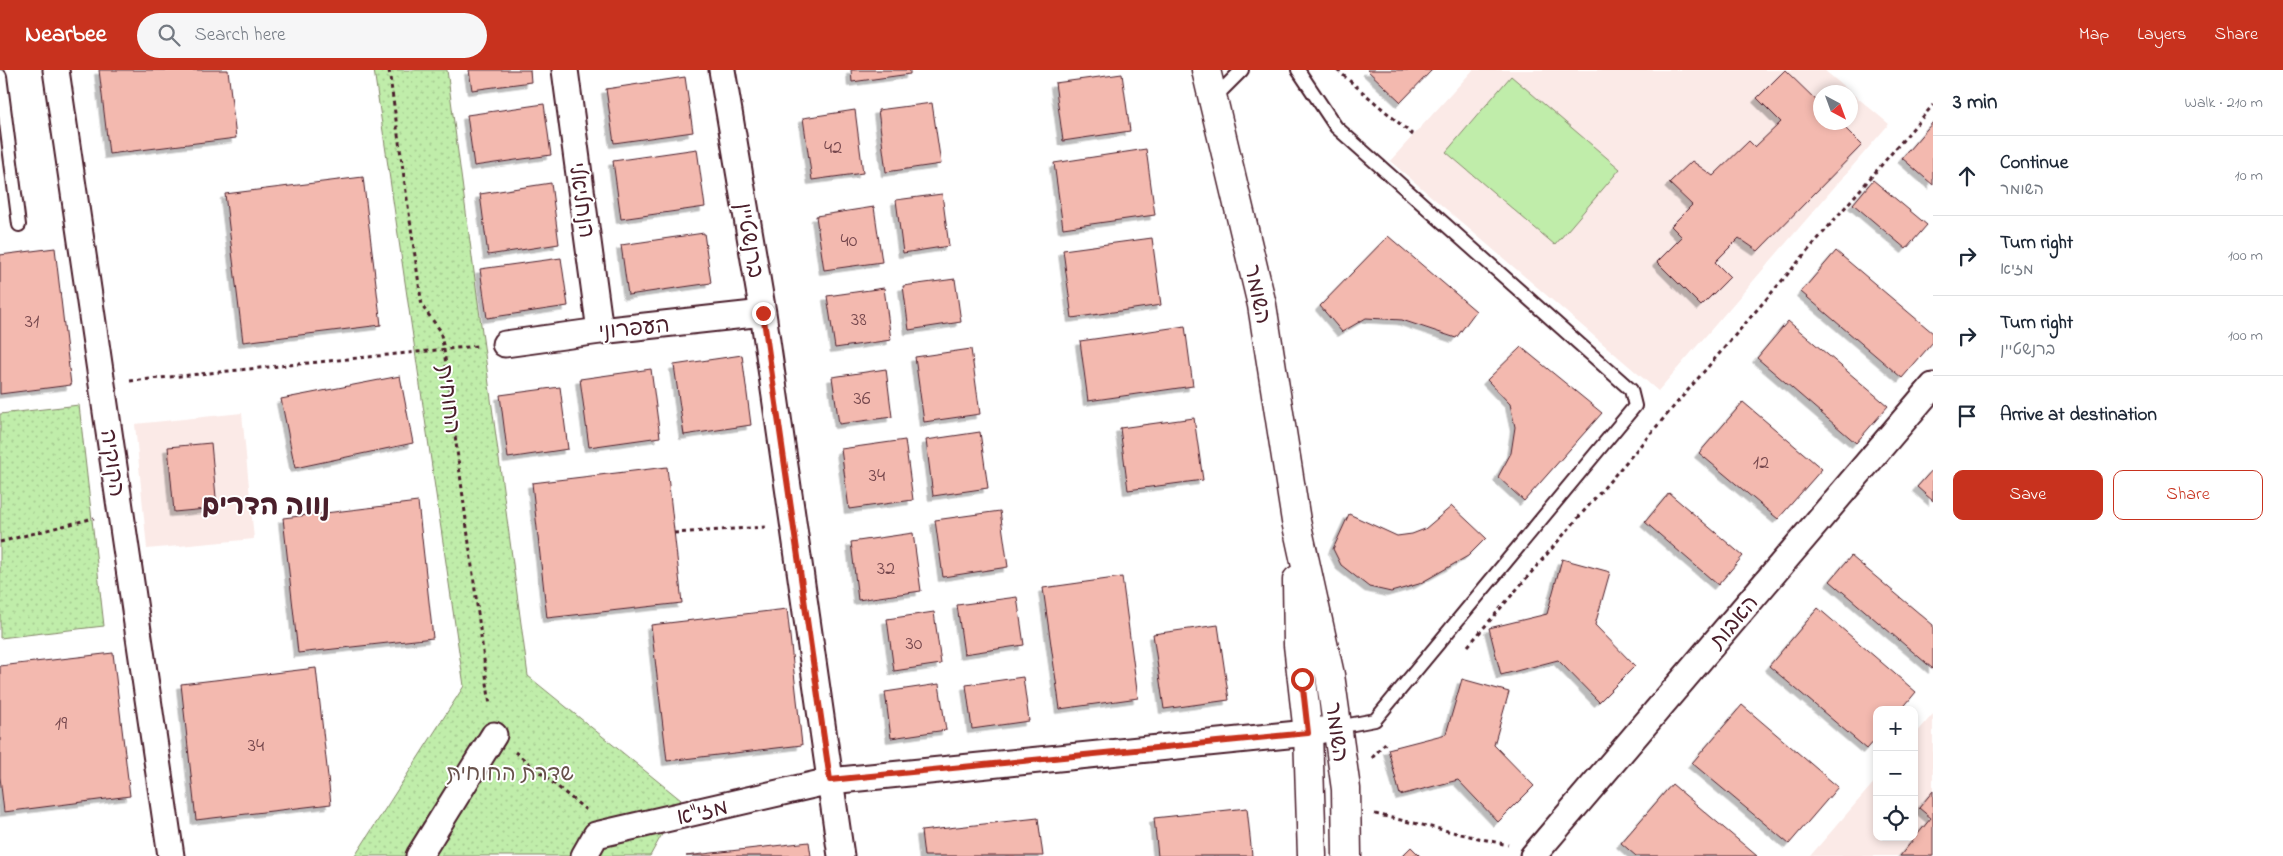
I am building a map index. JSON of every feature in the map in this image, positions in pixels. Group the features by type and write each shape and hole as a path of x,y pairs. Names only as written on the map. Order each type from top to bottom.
{"street":[{"name":"הקוקיה","path":"56,70 171,856"},
{"name":"הנחליאלי","path":"565,70 600,331"},
{"name":"ברנשטיין","path":"722,70 763,313 841,856"},
{"name":"השומר","path":"1206,70 1262,305 1296,521 1330,675 1346,798 1347,856"},
{"name":"העפרוני","path":"505,344 600,331 763,313"},
{"name":"האבות","path":"1534,854 1933,386"},
{"name":"השומר","path":"1296,521 1298,645 1308,733 1312,856"},
{"name":"מזי\"א","path":"584,856 596,835 830,780 1308,733 1338,726"},
{"path":"419,856 494,735"}],"lane":[{"path":"1214,98 1242,70"},
{"path":"1298,70 1336,127 1631,390 1634,406 1375,720 1338,726"},
{"path":"0,76 19,225"}],"path":[{"name":"החוחית","path":"388,70 422,306 440,330 444,350 494,735"},
{"path":"1337,70 1414,135"},
{"path":"1462,654 1933,105"},
{"path":"102,383 505,344"},
{"path":"0,542 121,511"},
{"path":"674,533 794,526"},
{"path":"494,735 614,832"},
{"path":"1391,736 1346,798 1534,854"}],"shaded area":[{"path":"1473,70 1824,70 1842,85 1813,85 1813,130 1858,130 1858,98 1889,124 1658,391 1390,161"},
{"path":"242,413 254,539 147,549 135,424"},
{"path":"1933,714 1933,856 1810,856 1873,784 1873,841 1918,841 1918,731"}],"green space":[{"name":"שדרת החוחית","path":"374,70 447,70 528,676 681,800 650,856 355,856 464,686"},
{"path":"1511,76 1620,169 1555,245 1446,152"},
{"path":"79,405 104,626 0,638 0,414"}],"building":[{"path":"99,70 228,70 236,138 109,154"},
{"path":"469,70 530,70 531,82 472,90"},
{"path":"851,70 910,70 910,74 852,82"},
{"path":"1367,70 1432,70 1401,102"},
{"path":"1785,70 1813,97 1813,130 1847,130 1862,145 1758,251 1739,238 1715,262 1730,277 1701,306 1657,262 1682,237 1671,226 1692,205 1669,183 1692,161 1713,176 1749,141 1755,147 1781,122 1757,98"},
{"path":"1122,74 1130,131 1063,141 1055,83"},
{"path":"685,77 693,132 614,143 606,89"},
{"path":"932,103 941,164 886,172 878,110"},
{"path":"544,104 551,155 474,166 467,115"},
{"path":"855,110 863,173 812,180 803,118"},
{"path":"1933,122 1933,185 1902,158"},
{"path":"697,149 705,207 621,219 613,161"},
{"path":"1146,149 1155,215 1063,228 1054,163"},
{"path":"363,177 381,325 243,342 225,194"},
{"path":"1873,180 1927,225 1906,249 1853,204"},
{"path":"551,183 559,244 488,255 480,194"},
{"path":"942,194 949,246 903,253 896,200"},
{"path":"874,207 882,262 824,270 816,216"},
{"path":"704,233 711,283 628,295 621,245"},
{"path":"1388,236 1476,311 1456,338 1402,320 1366,318 1342,332 1320,306"},
{"path":"1152,238 1161,305 1072,318 1063,250"},
{"path":"55,248 71,385 0,394 0,255"},
{"path":"1836,251 1933,333 1933,342 1902,378 1801,292"},
{"path":"561,258 568,306 487,318 480,269"},
{"path":"955,279 961,322 909,330 903,286"},
{"path":"884,288 891,340 835,348 827,296"},
{"path":"1788,321 1888,406 1856,443 1757,358"},
{"path":"1185,326 1193,386 1088,401 1080,341"},
{"path":"1521,347 1602,413 1524,501 1498,477 1511,453 1515,427 1510,404 1487,380"},
{"path":"971,349 980,414 924,422 915,357"},
{"path":"742,355 751,425 684,435 674,365"},
{"path":"651,369 660,437 589,447 580,379"},
{"path":"886,369 892,417 839,424 832,377"},
{"path":"400,376 413,443 295,468 281,399"},
{"path":"560,387 568,449 508,458 500,395"},
{"path":"1743,402 1822,469 1778,519 1699,453"},
{"path":"1194,418 1203,480 1128,490 1120,428"},
{"path":"980,432 988,488 933,496 926,440"},
{"path":"905,440 913,500 849,509 841,449"},
{"path":"211,443 217,508 174,512 168,447"},
{"path":"667,467 682,603 547,618 532,483"},
{"path":"1933,469 1933,501 1917,487"},
{"path":"1669,493 1743,556 1718,585 1645,522"},
{"path":"418,502 433,638 298,653 283,518"},
{"path":"1452,506 1486,538 1468,556 1419,584 1391,592 1369,587 1341,565 1333,549 1349,514 1397,536 1412,534 1425,529"},
{"path":"1000,511 1008,567 943,577 935,520"},
{"path":"913,533 921,591 858,600 851,542"},
{"path":"1851,556 1933,625 1933,669 1830,581"},
{"path":"1562,559 1610,572 1595,625 1635,666 1599,702 1558,660 1501,675 1489,628 1547,614"},
{"path":"1122,577 1138,698 1060,709 1043,588"},
{"path":"1017,597 1024,645 964,654 957,605"},
{"path":"1818,608 1916,692 1904,706 1873,706 1873,742 1867,749 1769,666"},
{"path":"787,609 802,745 667,761 651,625"},
{"path":"934,612 941,664 894,671 887,619"},
{"path":"1218,625 1229,700 1164,709 1153,634"},
{"path":"113,653 130,796 4,812 0,777 0,666"},
{"path":"316,668 331,804 196,820 181,684"},
{"path":"1023,677 1029,721 972,729 966,685"},
{"path":"1462,679 1509,692 1494,745 1534,786 1498,822 1458,780 1400,795 1388,749 1446,734"},
{"path":"939,684 946,730 891,738 885,692"},
{"path":"1742,705 1838,787 1789,844 1692,763"},
{"path":"1672,784 1757,856 1636,856 1621,843"},
{"path":"1933,791 1933,856 1900,856 1912,841 1918,841 1918,834 1931,818 1919,808"},
{"path":"1247,808 1252,856 1158,856 1154,818"},
{"path":"1038,818 1043,856 924,856 921,831"},
{"path":"809,842 811,856 686,856"},
{"path":"1411,847 1420,856 1402,856"}],"district":[{"name":"נווה הדרים","path":"266,504"}],"route":[{"path":"763,313 830,780 1308,733 1302,679"}]}
